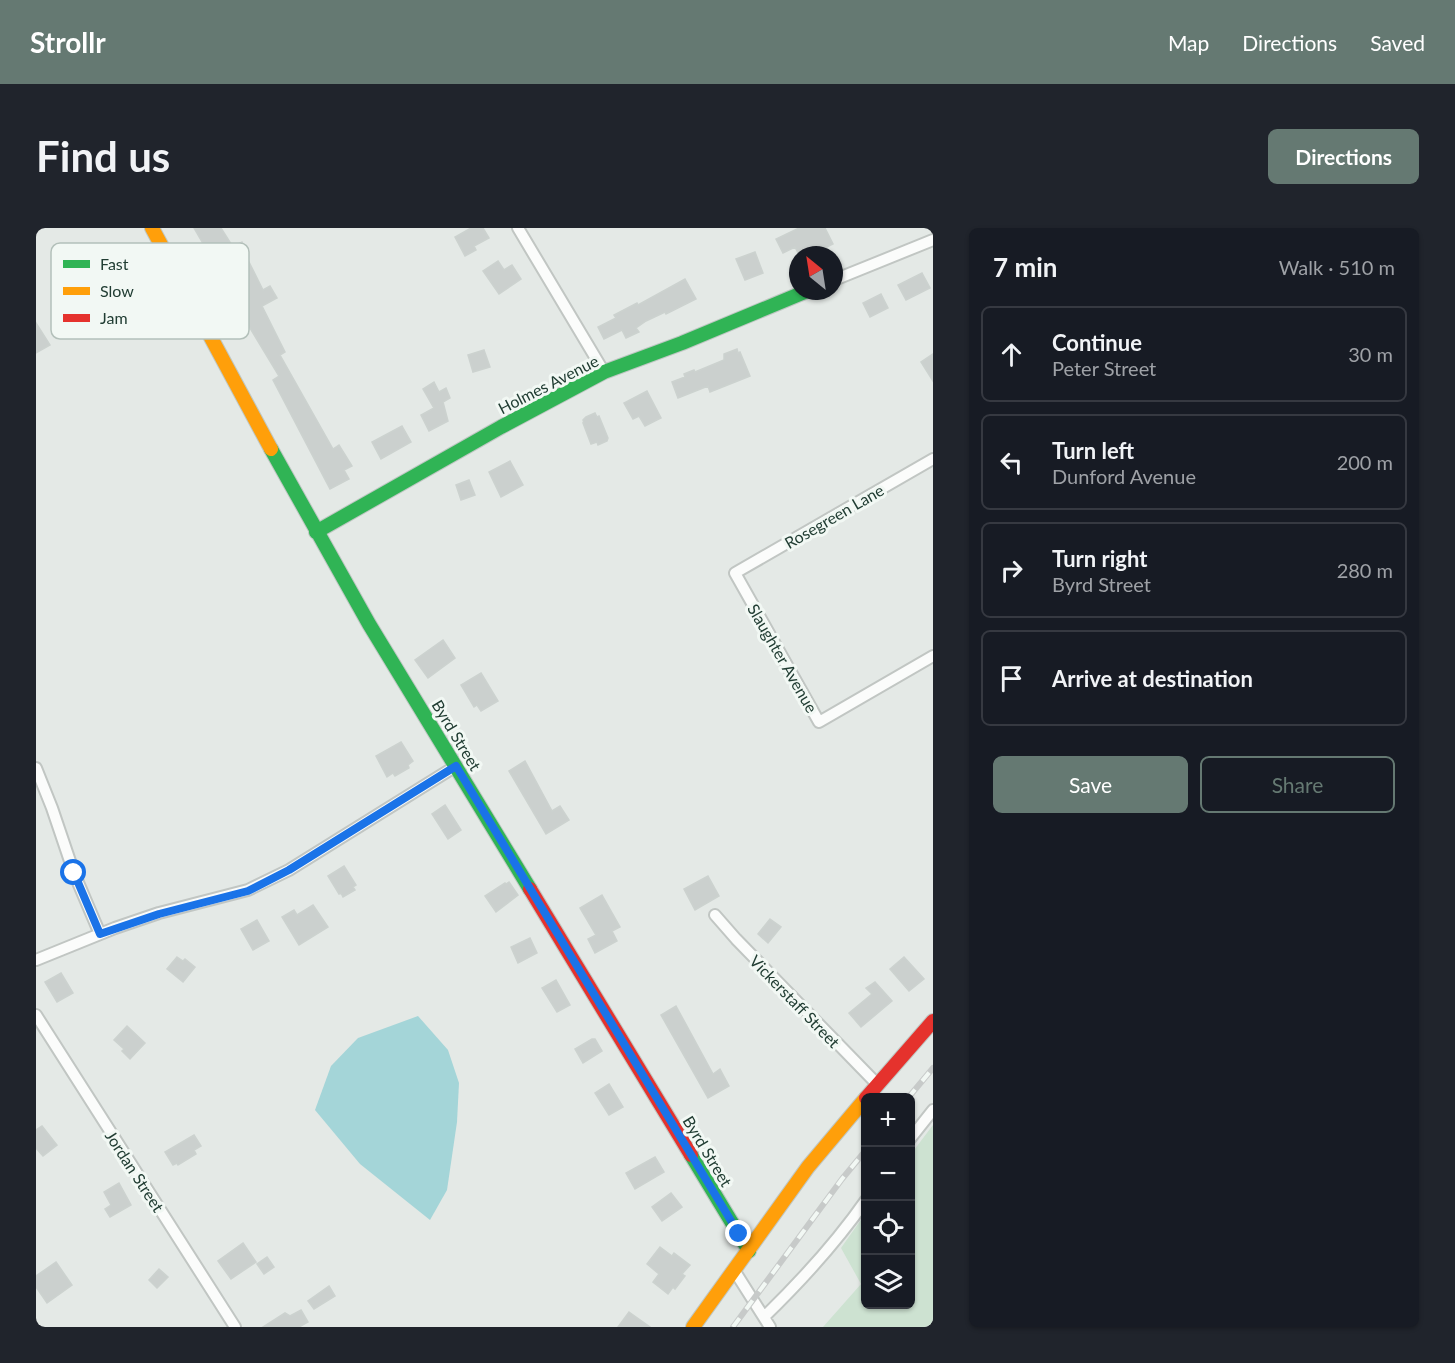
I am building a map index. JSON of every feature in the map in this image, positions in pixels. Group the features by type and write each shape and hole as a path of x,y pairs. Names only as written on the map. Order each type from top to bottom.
{"street":[{"name":"Byrd Street","path":"152,228 160,243"},
{"path":"518,228 604,372"},
{"path":"843,276 933,240"},
{"name":"Holmes Avenue","path":"316,532 501,427 604,372 682,343 789,298"},
{"name":"Byrd Street","path":"212,339 316,532 369,624 749,1251"},
{"name":"Rosegreen Lane","path":"735,573 933,459"},
{"name":"Slaughter Avenue","path":"735,573 819,722 933,656"},
{"path":"36,960 100,934 159,914 248,891 289,870 456,766"},
{"path":"36,768 74,873 100,934"},
{"name":"Vickerstaff Street","path":"715,915 876,1084"},
{"name":"Jordan Street","path":"36,1015 235,1327"},
{"path":"870,1093 933,1022"},
{"path":"693,1327 808,1167 861,1104"},
{"path":"915,1133 933,1110"},
{"path":"764,1317 828,1250 865,1201"},
{"path":"734,1270 770,1327"}],"green space":[{"path":"933,1125 933,1327 823,1327 861,1284 861,1309 915,1309 915,1149"},
{"path":"861,1220 861,1284 841,1248"}],"water":[{"path":"418,1016 448,1050 459,1083 457,1122 447,1190 430,1220 360,1164 315,1110 331,1066 358,1038"}],"building":[{"path":"194,228 221,228 230,243 203,243"},
{"path":"471,228 483,228 489,238 474,246 476,250 465,256 455,237"},
{"path":"799,228 825,228 833,244 829,246 789,246 789,250 783,253 776,239"},
{"path":"755,252 763,273 745,280 736,259"},
{"path":"498,261 504,270 512,265 521,279 499,294 483,271"},
{"path":"249,262 263,290 270,286 277,298 262,306 285,352 280,355 333,449 339,445 352,466 344,470 349,479 330,489 273,380 279,376 249,326"},
{"path":"922,273 930,288 906,300 898,285"},
{"path":"685,279 696,299 646,321 636,328 639,332 626,338 622,330 604,339 598,327 616,318 614,315 637,303 638,305"},
{"path":"881,294 888,308 870,317 863,303"},
{"path":"36,323 50,345 36,353"},
{"path":"737,349 750,376 710,392 708,386 678,398 672,382 685,377 684,374 724,360 724,354"},
{"path":"484,350 490,367 473,372 468,355"},
{"path":"933,354 933,381 921,362"},
{"path":"434,382 439,392 446,388 450,398 443,402 448,421 429,431 421,415 434,408 423,389"},
{"path":"647,391 661,418 645,426 639,416 633,419 624,403"},
{"path":"595,413 597,417 599,416 608,438 607,441 598,445 597,442 591,444 583,423 586,417"},
{"path":"402,426 411,442 381,459 372,442"},
{"path":"510,461 523,485 501,497 489,472"},
{"path":"469,480 475,495 461,500 456,485"},
{"path":"443,640 455,658 428,678 415,660"},
{"path":"481,673 498,701 481,711 477,705 474,707 461,685"},
{"path":"401,742 413,761 408,765 409,768 395,776 393,773 387,777 376,756"},
{"path":"525,761 552,811 560,806 569,820 546,834 509,771"},
{"path":"445,805 461,830 448,839 432,814"},
{"path":"344,866 356,885 353,887 355,890 343,897 328,876"},
{"path":"708,876 719,896 695,910 684,889"},
{"path":"509,882 518,895 496,912 485,896"},
{"path":"602,895 620,927 612,931 617,941 595,953 588,939 596,935 580,908"},
{"path":"313,905 328,927 299,945 282,917 294,910 297,915"},
{"path":"770,919 781,927 768,943 758,934"},
{"path":"257,920 269,941 253,950 241,929"},
{"path":"530,938 537,953 518,963 511,947"},
{"path":"177,957 183,961 185,959 195,967 183,982 167,969"},
{"path":"904,957 924,979 909,991 890,969"},
{"path":"61,973 73,993 57,1002 45,982"},
{"path":"556,980 570,1005 557,1012 542,988"},
{"path":"875,982 892,1001 861,1027 849,1013 872,994 866,988"},
{"path":"676,1006 713,1074 720,1069 729,1086 708,1098 661,1015"},
{"path":"127,1026 145,1043 130,1059 122,1051 124,1049 114,1040"},
{"path":"595,1039 602,1051 583,1063 575,1049"},
{"path":"609,1084 623,1107 609,1115 595,1093"},
{"path":"42,1126 57,1145 43,1156 36,1148 36,1130"},
{"path":"194,1135 201,1146 194,1150 196,1154 178,1165 177,1163 173,1165 165,1152"},
{"path":"655,1157 664,1172 635,1189 626,1173"},
{"path":"119,1183 131,1205 110,1217 105,1209 111,1205 104,1192"},
{"path":"671,1193 682,1207 662,1221 652,1207"},
{"path":"243,1243 256,1262 231,1279 218,1261"},
{"path":"660,1247 672,1256 674,1253 690,1265 682,1274 685,1276 668,1294 653,1282 659,1274 647,1264"},
{"path":"267,1257 274,1267 264,1274 257,1264"},
{"path":"56,1262 72,1285 47,1303 36,1287 36,1276"},
{"path":"159,1269 168,1277 157,1288 149,1280"},
{"path":"329,1286 335,1296 314,1309 308,1301"},
{"path":"301,1310 308,1322 299,1327 263,1327 285,1313 290,1316"},
{"path":"629,1312 650,1327 618,1327"}],"railway":[{"path":"912,1093 933,1068"},
{"path":"733,1327 861,1156"}],"traffic: fast":[{"path":"316,532 501,427 604,372 682,343 789,298"},
{"path":"271,449 369,624 530,889"},
{"path":"691,1155 749,1251"}],"traffic: slow":[{"path":"152,228 160,243"},
{"path":"212,339 271,449"},
{"path":"693,1327 808,1167 861,1104"}],"traffic: jam":[{"path":"530,889 691,1155"},
{"path":"870,1093 933,1021"}],"route":[{"path":"74,873 100,934 159,914 248,891 289,870 456,766 739,1234"}]}
